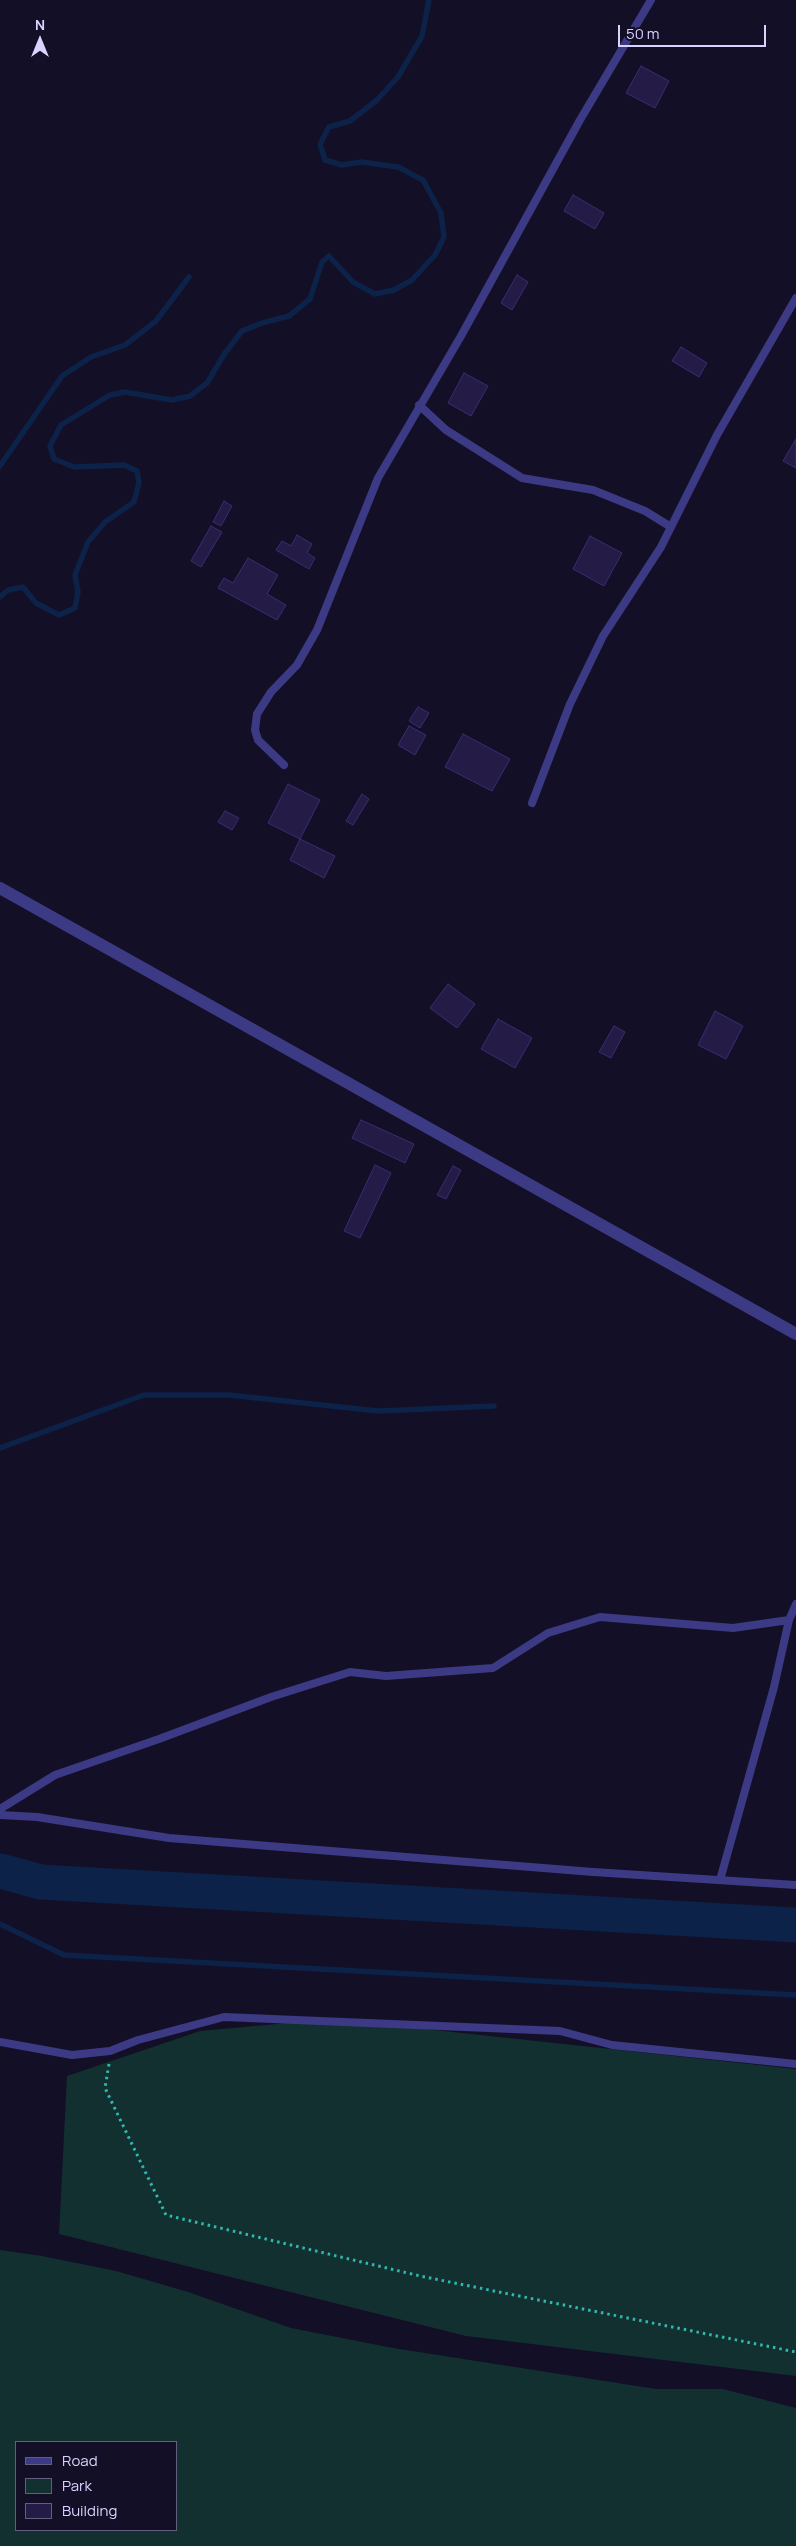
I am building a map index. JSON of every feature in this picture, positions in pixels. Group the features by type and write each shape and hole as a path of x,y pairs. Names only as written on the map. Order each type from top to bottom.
{"street":[{"path":"0,888 796,1334"}],"lane":[{"path":"284,765 258,740 255,730 257,714 271,692 297,665 316,630 378,478 461,336 580,120 651,0"},
{"path":"532,802 570,704 604,636 661,547 717,435 796,298"},
{"path":"419,405 446,430 522,478 593,490 645,511 671,527"},
{"path":"720,1880 774,1687 789,1620 796,1604"},
{"path":"0,1809 54,1775 350,1672 386,1676 493,1668 548,1633 600,1617 733,1628 789,1620"},
{"path":"0,1815 37,1817 169,1838 796,1885"},
{"path":"0,2042 72,2055 110,2051 138,2040 224,2017 560,2031 612,2045 796,2064"}],"path":[{"path":"110,2051 105,2088 166,2214 420,2276 796,2352"}],"green space":[{"path":"332,2019 796,2069 796,2376 466,2336 59,2234 67,2076 200,2031"},
{"path":"0,2250 42,2256 116,2271 188,2292 291,2328 393,2348 656,2389 723,2389 796,2408 796,2546 0,2546"}],"building":[{"path":"641,66 669,81 655,108 626,93"},
{"path":"573,195 604,213 595,229 564,211"},
{"path":"517,275 528,282 512,310 501,303"},
{"path":"681,347 707,363 699,377 672,361"},
{"path":"464,373 488,386 471,416 448,403"},
{"path":"796,439 796,468 783,461"},
{"path":"224,501 232,506 221,526 213,522"},
{"path":"211,526 222,532 201,567 191,561"},
{"path":"297,535 312,544 307,553 315,558 309,569 276,550 282,541 291,546"},
{"path":"590,536 622,553 604,586 573,569"},
{"path":"248,558 278,575 267,594 286,605 277,620 218,588 224,578 233,583"},
{"path":"418,707 429,713 420,728 409,721"},
{"path":"409,726 426,735 415,755 398,745"},
{"path":"463,734 510,759 492,791 445,767"},
{"path":"288,784 320,800 300,839 268,823"},
{"path":"362,794 369,799 353,825 346,821"},
{"path":"225,811 239,818 232,830 218,822"},
{"path":"300,839 335,856 324,878 290,860"},
{"path":"448,984 475,1004 457,1028 430,1008"},
{"path":"715,1011 743,1026 726,1059 698,1045"},
{"path":"498,1019 532,1038 515,1068 481,1049"},
{"path":"614,1026 625,1032 611,1058 599,1052"},
{"path":"361,1120 414,1144 405,1163 352,1138"},
{"path":"375,1165 391,1173 360,1238 344,1231"},
{"path":"453,1166 461,1170 446,1199 437,1195"}],"waterway":[{"path":"0,597 8,590 23,587 36,603 59,615 75,608 78,592 75,575 88,542 105,522 134,502 139,483 137,471 124,465 74,467 54,459 50,446 61,425 110,395 125,392 172,400 190,396 207,383 225,353 242,331 262,323 289,316 310,299 322,262 329,256 353,282 375,294 394,290 412,280 435,255 444,237 441,213 423,180 398,167 361,162 342,165 325,160 320,144 329,127 350,121 377,100 398,77 422,36 429,0"},
{"path":"0,466 62,376 91,357 125,345 156,321 189,277"},
{"path":"0,1448 144,1395 229,1395 378,1411 494,1406"},
{"path":"0,1871 41,1882 796,1925"},
{"path":"0,1924 64,1955 796,1995"}]}
